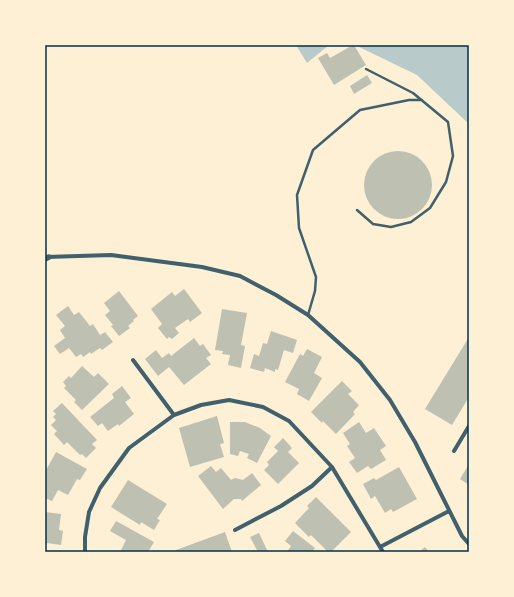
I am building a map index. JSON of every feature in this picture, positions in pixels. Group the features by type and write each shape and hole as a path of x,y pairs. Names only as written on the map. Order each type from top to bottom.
{"street":[{"path":"46,257 111,255 202,266 240,276 308,314 360,362 390,400 416,442 449,511 462,536 469,544"},
{"path":"133,360 174,414"},
{"path":"85,552 85,537 89,512 100,488 129,448 174,414 201,405 229,400 263,407 289,421 332,467 383,552"},
{"path":"454,451 469,426"},
{"path":"235,530 280,506 305,490 332,467"},
{"path":"380,547 449,511"}],"lane":[{"path":"357,210 373,224 391,227 411,222 430,208 446,182 453,156 448,122 413,93 366,69"},
{"path":"308,314 315,291 316,277 299,228 297,195 313,150 360,110 409,100 422,100"}],"shaded area":[{"path":"296,45 329,45 307,63"},
{"path":"355,45 469,45 469,124 417,75"}],"building":[{"path":"353,45 366,65 334,85 318,58 327,53 330,58"},
{"path":"367,75 372,83 354,94 350,86"},
{"path":"391,151 405,151 417,156 427,166 432,178 432,192 427,204 417,214 405,219 391,219 379,214 369,204 364,192 364,178 369,166 379,156"},
{"path":"184,289 202,313 190,322 188,319 175,328 179,333 172,339 169,337 167,339 158,328 162,324 151,309 172,292 175,296"},
{"path":"119,291 138,316 128,326 130,328 119,336 105,315 110,311 104,303"},
{"path":"68,306 74,315 79,312 90,326 93,324 100,335 105,332 113,342 102,350 100,348 83,357 81,354 76,357 69,348 60,354 54,346 65,338 60,330 65,326 56,315"},
{"path":"222,309 247,313 241,345 245,346 241,368 228,365 230,355 222,354 223,351 215,350"},
{"path":"271,331 297,340 293,353 284,350 278,370 275,369 275,372 265,368 264,372 250,368 254,354 259,356 263,343 267,344"},
{"path":"469,337 469,397 452,425 425,409"},
{"path":"194,338 200,346 203,344 211,355 206,358 211,364 184,385 169,367 158,376 145,359 156,350 162,358 169,353 171,356"},
{"path":"307,349 322,357 314,373 322,378 309,401 297,394 299,389 285,382 300,354 303,356"},
{"path":"82,366 94,377 98,373 109,384 82,410 74,402 76,400 64,388 66,386 63,382 69,376 71,378"},
{"path":"342,381 352,391 348,394 359,405 353,412 355,414 336,434 311,412"},
{"path":"122,386 131,398 125,402 134,414 119,426 118,424 108,431 102,423 98,426 90,417 114,398 112,394"},
{"path":"62,403 97,440 92,444 96,448 86,458 82,454 80,455 67,442 64,445 54,434 57,431 51,425 56,420 53,417 56,414 53,411"},
{"path":"217,416 224,443 220,444 224,457 190,467 179,428"},
{"path":"230,422 245,422 260,428 271,436 257,463 247,458 249,454 240,451 238,456 230,454"},
{"path":"359,422 366,433 374,428 386,446 380,450 386,460 371,469 368,466 357,473 349,462 355,458 347,446 350,444 343,433"},
{"path":"283,438 292,448 288,452 299,463 278,484 264,470 269,465 267,462 278,451 274,447"},
{"path":"56,452 87,469 80,480 77,479 68,495 58,490 52,501 45,498 45,472"},
{"path":"469,464 469,485 460,479"},
{"path":"211,466 216,472 221,468 231,480 235,478 243,480 252,473 261,485 242,501 241,499 234,499 223,509 198,476"},
{"path":"399,467 417,499 393,512 391,509 385,513 375,496 371,499 363,484 374,478 376,480"},
{"path":"128,480 167,504 157,519 160,520 154,530 141,522 140,525 111,507"},
{"path":"316,497 351,532 331,552 328,552 311,535 309,537 295,523 309,508 307,506"},
{"path":"45,512 61,514 59,530 63,531 61,545 45,544"},
{"path":"116,521 154,542 148,552 120,552 126,540 110,531"},
{"path":"293,531 315,548 312,552 287,552 291,546 285,541"},
{"path":"225,532 232,552 177,552 176,550"},
{"path":"259,533 268,552 258,552 250,537"},
{"path":"425,547 429,552 419,552"}]}
